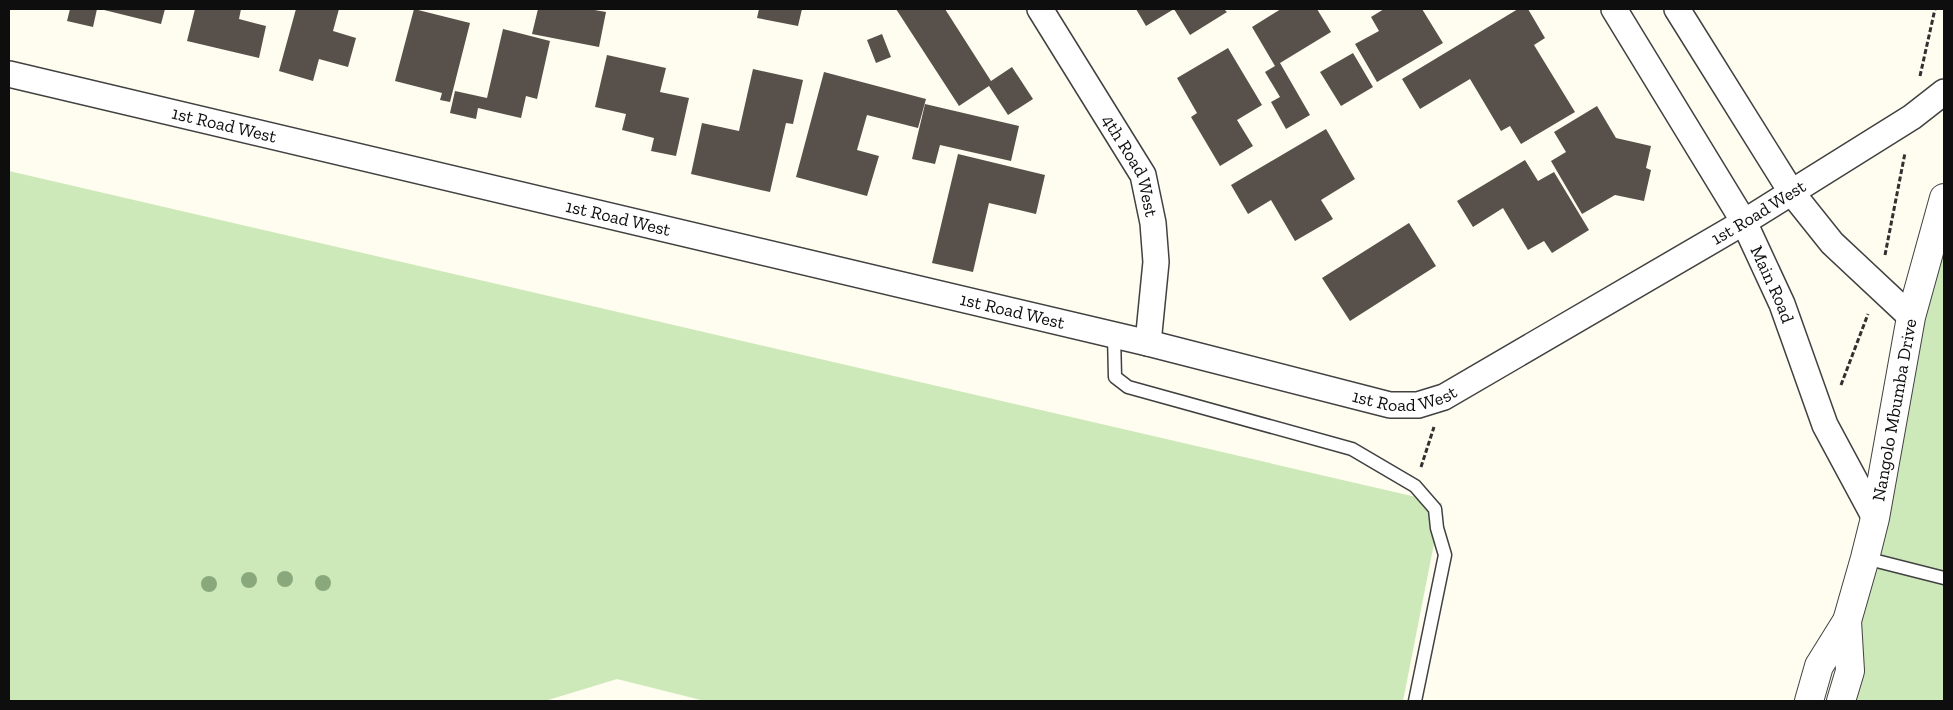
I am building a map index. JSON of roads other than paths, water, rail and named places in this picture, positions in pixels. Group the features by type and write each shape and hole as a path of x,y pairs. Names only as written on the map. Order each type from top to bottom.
{"street":[{"name":"4th Road West","path":"1040,9 1143,174 1153,223 1156,262 1148,343"},
{"name":"Main Road","path":"1614,9 1744,222 1782,304 1825,425 1875,518"},
{"path":"1677,9 1792,193 1832,243 1910,317"},
{"name":"1st Road West","path":"9,74 1148,343 1390,405 1418,405 1444,397 1792,193 1912,117 1944,92"},
{"name":"Nangolo Mbumba Drive","path":"1809,701 1819,666 1847,621 1865,558 1875,518 1910,317 1944,198"},
{"name":"Nangolo Mbumba Drive","path":"1842,701 1850,671 1847,621"}],"lane":[{"path":"1114,335 1115,377 1128,387 1352,449 1415,486 1435,508 1437,528 1445,554 1415,701"},
{"path":"1865,558 1944,578"}]}
